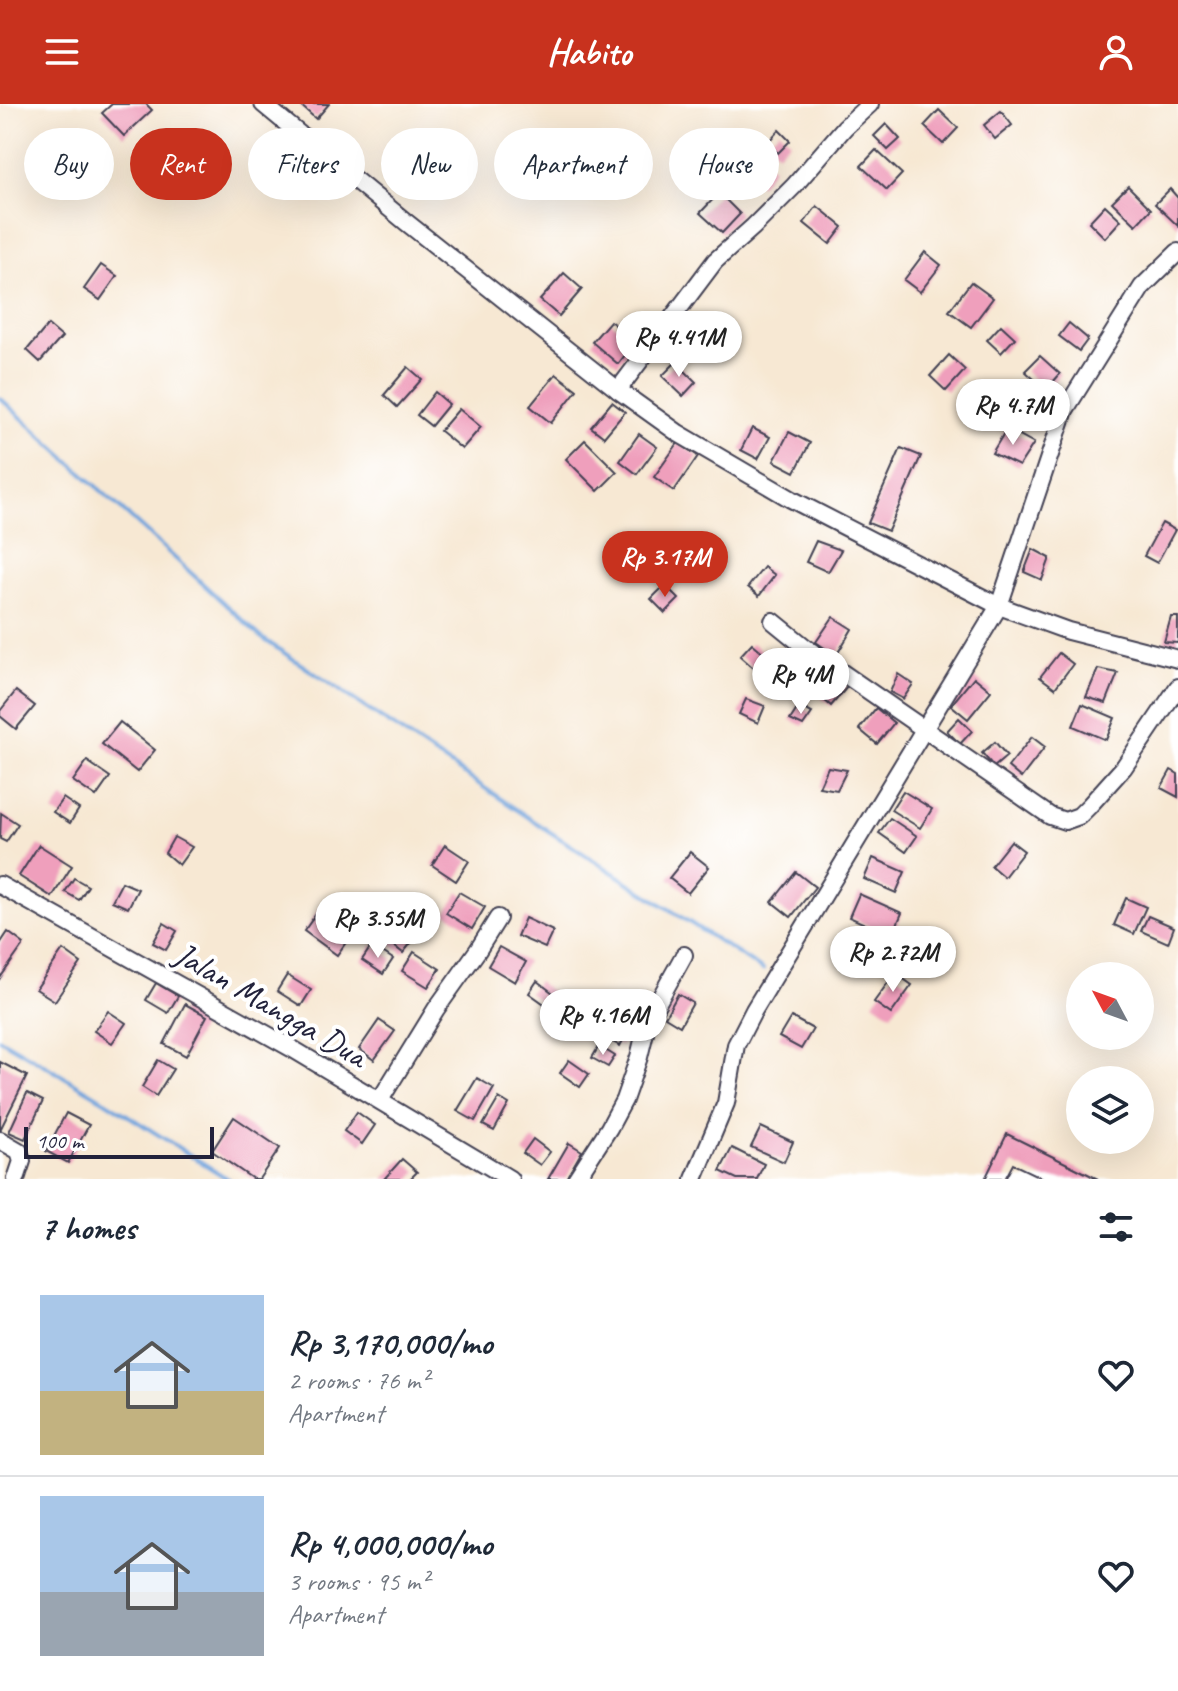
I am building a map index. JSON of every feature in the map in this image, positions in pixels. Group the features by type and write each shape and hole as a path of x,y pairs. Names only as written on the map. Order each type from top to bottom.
{"street":[{"path":"263,104 618,390 678,433 791,499 999,606 1068,631 1178,659"},
{"path":"618,390 715,261 794,186 861,107"},
{"path":"694,1179 726,1103 736,1045 754,1010 999,606 1065,410 1142,287 1178,252"},
{"path":"773,621 805,647 1050,816 1065,821 1079,816 1124,767 1178,687"},
{"name":"Jalan Mangga Dua","path":"0,885 380,1100 510,1179"},
{"path":"380,1100 436,1009 498,918"},
{"path":"576,1179 624,1100 648,1020 684,955"},
{"path":"0,1140 19,1151 22,1161 16,1179"}],"building":[{"path":"112,104 146,104 152,110 124,136 102,113"},
{"path":"299,104 329,104 316,119"},
{"path":"939,110 958,128 943,144 924,126"},
{"path":"1001,111 1012,125 995,139 984,125"},
{"path":"886,124 900,139 888,150 874,136"},
{"path":"779,130 790,141 779,152"},
{"path":"876,150 902,174 887,190 861,166"},
{"path":"1128,186 1151,209 1136,225 1112,202"},
{"path":"1170,189 1178,198 1178,226 1155,204"},
{"path":"712,200 726,200 740,214 722,233 700,213"},
{"path":"1105,205 1121,220 1105,238 1089,222"},
{"path":"817,206 843,227 830,244 804,223"},
{"path":"925,252 941,265 920,292 904,280"},
{"path":"101,265 117,276 100,300 84,289"},
{"path":"564,273 582,289 559,316 540,300"},
{"path":"971,282 993,298 971,327 949,311"},
{"path":"610,321 636,341 618,364 592,342"},
{"path":"1069,323 1088,339 1079,351 1059,336"},
{"path":"48,325 62,337 40,362 27,350"},
{"path":"1001,325 1015,338 1001,353 987,340"},
{"path":"949,355 965,370 946,391 930,376"},
{"path":"1040,356 1060,374 1046,390 1025,371"},
{"path":"676,362 696,382 683,396 662,376"},
{"path":"408,367 422,379 397,407 384,395"},
{"path":"556,374 577,390 551,423 530,406"},
{"path":"435,392 449,404 431,426 417,415"},
{"path":"612,402 625,412 604,437 591,427"},
{"path":"459,409 481,427 462,449 440,431"},
{"path":"752,428 770,437 758,459 741,450"},
{"path":"1007,428 1034,443 1019,466 992,453"},
{"path":"789,432 810,443 795,472 774,461"},
{"path":"639,434 657,447 637,474 620,461"},
{"path":"585,440 617,472 598,491 566,459"},
{"path":"678,443 698,456 674,491 654,477"},
{"path":"901,448 921,456 888,531 868,523"},
{"path":"1162,523 1175,530 1157,563 1144,556"},
{"path":"816,541 841,550 828,572 806,562"},
{"path":"1033,549 1050,558 1042,580 1024,572"},
{"path":"764,567 775,575 759,596 748,587"},
{"path":"665,585 679,599 665,613 651,599"},
{"path":"833,617 852,629 836,656 816,642"},
{"path":"1171,617 1178,617 1178,643 1164,642"},
{"path":"752,643 778,665 766,679 740,656"},
{"path":"1059,653 1073,664 1055,688 1040,677"},
{"path":"1098,669 1118,673 1106,703 1086,697"},
{"path":"831,673 847,687 831,706 815,692"},
{"path":"898,674 913,684 903,699 890,692"},
{"path":"974,677 991,691 968,719 951,705"},
{"path":"16,691 35,706 16,729 0,716 0,711"},
{"path":"746,699 765,706 758,723 739,714"},
{"path":"1082,704 1115,718 1106,740 1073,726"},
{"path":"799,706 812,713 803,726 790,720"},
{"path":"876,708 894,723 877,744 859,729"},
{"path":"959,718 972,731 960,744 947,731"},
{"path":"120,722 155,750 137,772 102,744"},
{"path":"1032,737 1045,747 1021,778 1008,767"},
{"path":"995,742 1007,756 994,767 982,753"},
{"path":"87,761 110,777 96,797 73,781"},
{"path":"828,767 847,770 837,790 819,787"},
{"path":"1171,770 1178,774 1178,797 1161,788"},
{"path":"903,791 932,809 920,828 891,810"},
{"path":"63,798 79,809 70,823 53,812"},
{"path":"1,813 18,824 6,842 0,839"},
{"path":"890,818 917,836 906,852 879,833"},
{"path":"174,837 192,847 179,865 165,853"},
{"path":"1011,841 1024,851 1004,877 991,866"},
{"path":"39,845 72,866 52,897 19,876"},
{"path":"445,845 469,861 456,881 432,865"},
{"path":"690,852 709,867 688,893 669,878"},
{"path":"873,858 905,872 896,893 864,879"},
{"path":"796,872 815,887 791,917 772,902"},
{"path":"74,878 88,886 79,900 65,892"},
{"path":"122,882 138,889 128,908 112,901"},
{"path":"459,892 485,907 472,929 446,913"},
{"path":"859,894 902,913 892,936 849,917"},
{"path":"1126,898 1146,907 1134,934 1114,925"},
{"path":"321,907 354,931 337,955 304,931"},
{"path":"396,914 420,932 403,953 380,935"},
{"path":"1148,916 1174,927 1168,943 1141,931"},
{"path":"525,918 553,931 545,948 517,936"},
{"path":"164,923 177,931 166,950 153,943"},
{"path":"8,932 24,944 0,978 0,944"},
{"path":"372,945 393,959 383,974 362,960"},
{"path":"499,947 526,962 515,982 488,966"},
{"path":"63,950 81,963 55,1001 36,989"},
{"path":"414,952 440,969 428,987 402,971"},
{"path":"895,973 912,985 891,1014 874,1002"},
{"path":"287,975 311,990 301,1006 277,991"},
{"path":"537,981 565,1002 557,1013 529,993"},
{"path":"156,983 178,996 168,1013 146,1000"},
{"path":"678,994 693,1003 680,1026 665,1017"},
{"path":"185,1004 207,1016 186,1056 164,1044"},
{"path":"108,1011 126,1023 112,1043 94,1031"},
{"path":"791,1017 813,1029 801,1049 779,1037"},
{"path":"379,1020 395,1031 374,1060 359,1049"},
{"path":"609,1021 628,1031 620,1046 602,1036"},
{"path":"599,1046 615,1056 608,1067 592,1058"},
{"path":"158,1060 173,1069 156,1096 142,1087"},
{"path":"569,1060 589,1074 580,1087 560,1073"},
{"path":"0,1062 27,1076 0,1130"},
{"path":"477,1078 494,1088 475,1121 457,1111"},
{"path":"27,1093 43,1101 25,1139 9,1132"},
{"path":"499,1098 509,1104 494,1131 483,1125"},
{"path":"357,1112 375,1125 362,1144 344,1131"},
{"path":"66,1113 89,1125 68,1163 46,1151"},
{"path":"234,1117 280,1148 259,1179 253,1179 212,1151"},
{"path":"761,1127 793,1142 784,1162 751,1147"},
{"path":"1007,1134 1098,1179 1044,1179 1013,1164 1005,1179 985,1179"},
{"path":"533,1139 550,1152 540,1165 523,1153"},
{"path":"569,1143 582,1151 566,1179 548,1179"},
{"path":"732,1148 764,1164 757,1179 737,1179 720,1171"},
{"path":"402,1159 417,1172 410,1179 384,1179"}],"waterway":[{"path":"0,398 262,638 550,832 763,970"},
{"path":"0,1039 228,1179"}]}
